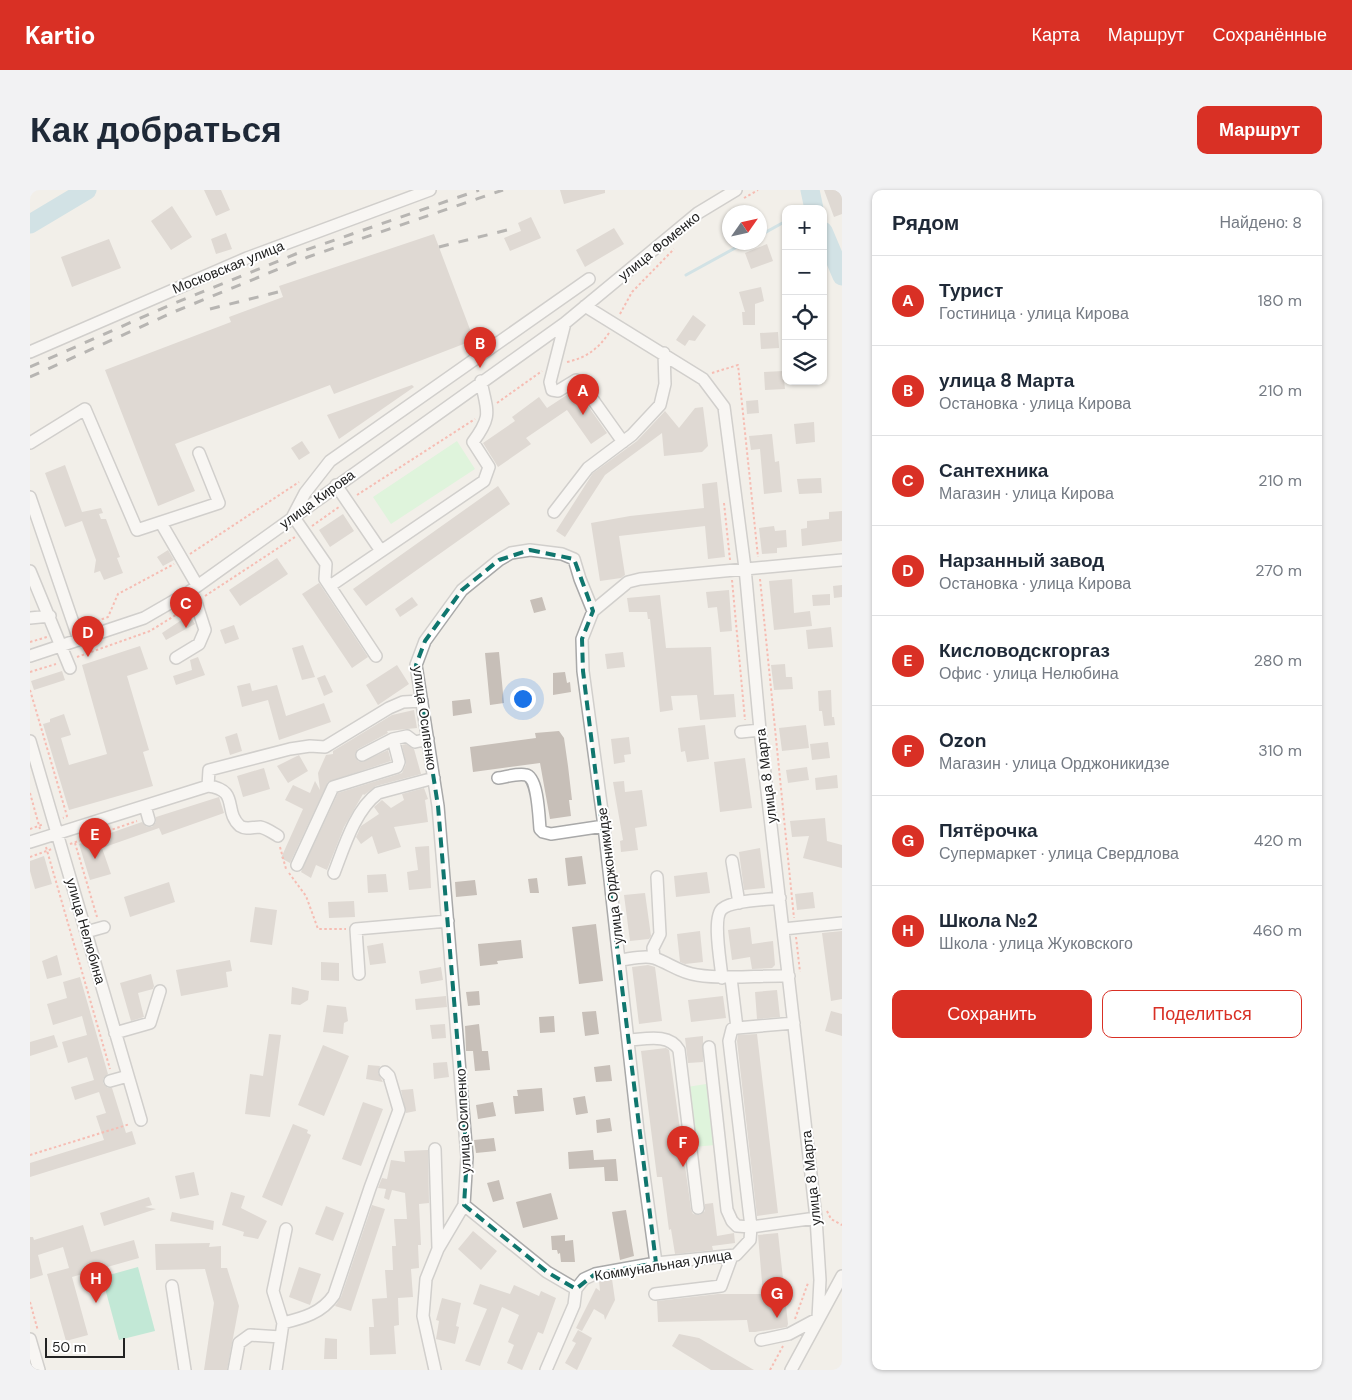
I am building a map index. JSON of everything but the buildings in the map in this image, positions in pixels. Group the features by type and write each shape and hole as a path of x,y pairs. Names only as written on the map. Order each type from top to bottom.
{"street":[{"name":"Московская улица","path":"30,352 247,258 430,190"},
{"name":"улица Фоменко","path":"585,306 698,213 717,195 739,195"},
{"path":"376,656 325,579 326,564 293,516 305,493 330,461 589,279"},
{"name":"улица Кирова","path":"30,656 144,618 193,588 585,306"},
{"name":"улица 8 Марта","path":"585,306 664,353 703,380 724,407 745,568 760,730 816,1218 820,1280 818,1318"},
{"path":"565,322 550,382 552,390 558,391 576,380 581,383 623,442"},
{"path":"554,512 588,468 623,442 660,405 664,384 664,353"},
{"path":"330,586 484,481 489,467 473,442 486,424 487,411 481,381"},
{"path":"30,443 85,409 137,530 161,524 219,503 199,453"},
{"path":"336,485 381,551"},
{"path":"30,497 79,640"},
{"path":"161,524 182,559 193,588 205,630 198,644 176,658"},
{"name":"улица Осипенко","path":"436,1370 423,1316 426,1279 438,1250 464,1205 467,1157 448,921 434,778 416,666 425,641 462,590 499,560 511,553 544,550 569,555 574,559 594,612"},
{"path":"594,612 628,582 640,579 842,560"},
{"path":"30,571 58,633 69,664"},
{"name":"улица Орджоникидзе","path":"594,612 582,639 583,671 604,826 656,1263"},
{"path":"30,618 50,616"},
{"path":"208,786 209,770 290,749 310,746 324,747 389,708 403,702 422,700"},
{"path":"744,731 760,730"},
{"path":"362,755 393,739 407,736 415,742 428,739"},
{"path":"297,865 333,786 397,767 399,762 393,739"},
{"name":"улица Нелюбина","path":"30,741 141,1120"},
{"path":"498,778 526,774 530,777 535,786 540,830 542,832 551,834 604,826"},
{"path":"334,873 350,833 371,799 378,793 434,778"},
{"path":"30,842 208,786 221,788 227,794 236,821 240,826 246,828 261,827 278,836"},
{"path":"145,806 149,819"},
{"path":"732,861 739,903"},
{"path":"654,958 654,948 660,934 657,877"},
{"path":"737,1028 727,978 718,914 724,907 739,903 780,898"},
{"path":"360,974 356,929 448,921"},
{"path":"783,928 842,923"},
{"path":"86,932 102,927"},
{"path":"620,960 645,957 654,958 674,969 695,975 727,978 789,976"},
{"path":"115,1032 150,1023 160,991"},
{"path":"751,1227 729,1032 737,1028 794,1023"},
{"path":"629,1040 671,1040 679,1050 698,1208"},
{"path":"709,1047 727,1210 732,1221 737,1226 751,1227 816,1218"},
{"path":"283,1323 314,1313 326,1306 334,1295 370,1188 399,1110 389,1076 385,1072"},
{"path":"112,1081 128,1076"},
{"path":"435,1149 438,1250"},
{"name":"Коммунальная улица","path":"464,1205 547,1272 576,1289 584,1280 595,1274 656,1263 732,1256 744,1249 750,1240 751,1227"},
{"path":"276,1370 283,1323 273,1291 286,1229"},
{"path":"655,1294 721,1286 732,1256"},
{"path":"791,1370 842,1276"},
{"path":"172,1286 185,1370"},
{"path":"546,1370 574,1305 576,1289"},
{"path":"761,1340 790,1334 818,1318"},
{"path":"234,1370 239,1344 250,1336 281,1337"},
{"path":"30,1339 39,1370"}],"path":[{"path":"739,195 758,190"},
{"path":"30,672 69,664 150,631 487,411 550,366 589,354 600,347 616,325 632,292 680,242"},
{"path":"95,622 108,617 118,594 182,559 300,481"},
{"path":"724,494 744,731"},
{"path":"30,642 58,633"},
{"path":"30,793 112,1081"},
{"path":"67,816 102,927"},
{"path":"30,856 149,819"},
{"path":"278,836 285,868 306,896 318,929 356,929"},
{"path":"30,1155 141,1120"},
{"path":"770,1370 790,1334 810,1277"},
{"path":"30,1318 34,1317"}],"highlighted area":[{"path":"530,550 574,559 593,611 582,639 583,671 656,1263 595,1274 576,1289 547,1272 464,1205 467,1157 438,806 416,665 425,641 462,590 499,560"}],"green space":[{"path":"457,441 475,469 391,524 373,497"},
{"path":"706,1084 709,1087 715,1145 694,1147 687,1087"},
{"path":"138,1267 155,1331 119,1340 102,1277"}],"waterway":[{"path":"30,224 87,190"},
{"path":"810,190 813,205"},
{"path":"767,232 782,223"},
{"path":"827,240 842,276"},
{"path":"686,275 731,250"}],"railway":[{"path":"30,367 170,305 303,251 479,190"},
{"path":"30,377 176,311 308,257 503,190"},
{"path":"439,247 515,228"},
{"path":"210,309 282,291"}],"place":[{"name":"улица 8 Марта","path":"480,368"},
{"name":"Турист","path":"583,415"},
{"name":"Сантехника","path":"186,628"},
{"name":"Нарзанный завод","path":"88,657"},
{"name":"Кисловодскгоргаз","path":"95,859"},
{"name":"Ozon","path":"683,1167"},
{"name":"Школа №2","path":"96,1303"},
{"name":"Пятёрочка","path":"777,1318"}]}
